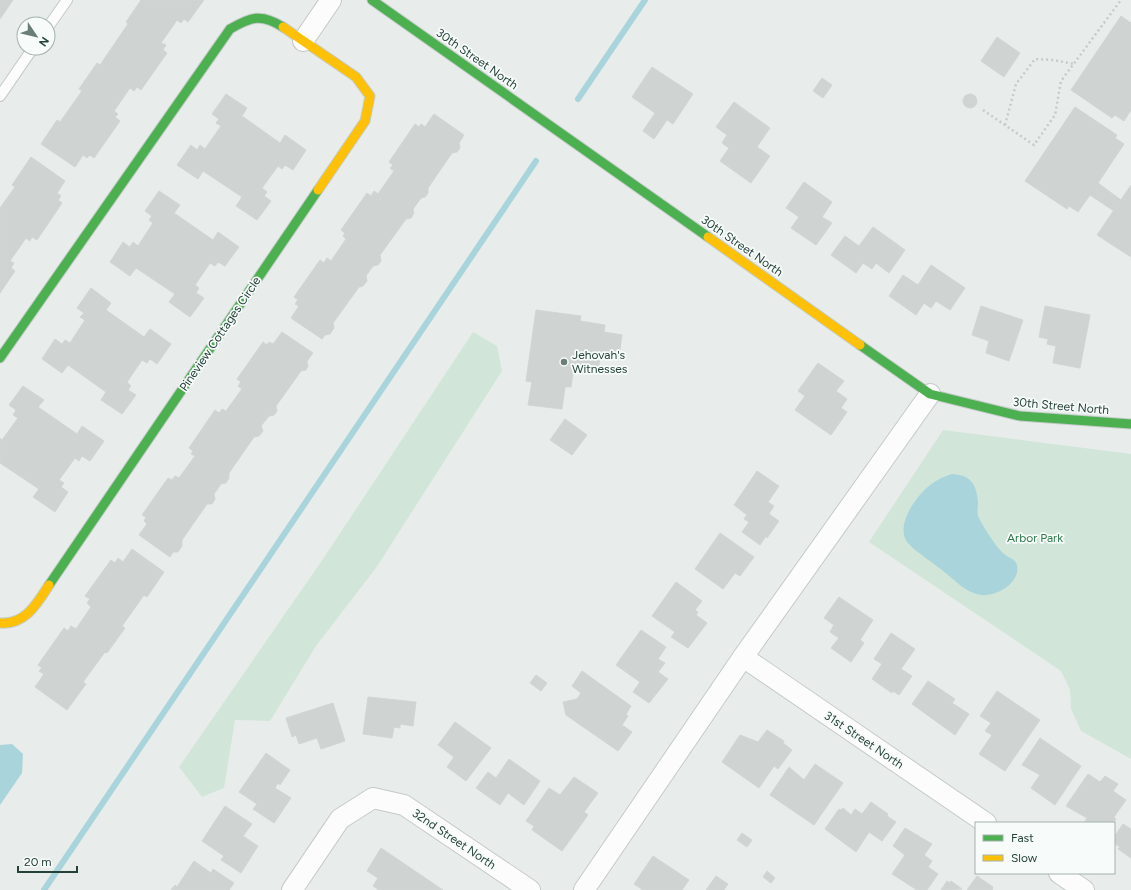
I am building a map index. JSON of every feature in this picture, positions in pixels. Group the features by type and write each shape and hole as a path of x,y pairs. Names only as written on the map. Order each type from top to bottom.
{"street":[{"path":"303,41 331,0"},
{"name":"30th Street North","path":"372,0 930,394 1020,416 1131,424"},
{"name":"Pineview Cottages Circle","path":"0,358 230,29 250,18 272,20 356,77 370,96 365,121 31,612 11,624 0,623"},
{"path":"584,890 743,658 930,394"},
{"name":"31st Street North","path":"743,658 985,822"},
{"name":"32nd Street North","path":"292,890 340,819 373,798 404,805 530,890"},
{"path":"1061,874 1084,890"}],"lane":[{"path":"56,16 67,0"},
{"path":"0,96 28,56"}],"path":[{"path":"983,110 1034,145 1055,114 1061,81 1121,0"},
{"path":"1005,124 1016,84 1035,59 1074,64"}],"green space":[{"path":"473,332 497,346 502,371 376,568 316,646 270,721 235,720 224,788 202,797 179,767 325,556"},
{"name":"Arbor Park","path":"943,430 1131,454 1131,759 1081,731 1071,709 1070,690 1061,671 869,542"}],"water":[{"path":"952,474 968,478 974,485 978,501 978,516 980,520 997,546 1004,554 1015,561 1017,565 1015,578 1006,588 994,594 981,595 970,592 914,549 907,542 904,534 904,525 907,516 917,498 931,484"},
{"path":"12,744 23,754 22,773 0,805 0,745"}],"building":[{"path":"0,0 13,0 0,19"},
{"path":"141,0 204,0 188,22 184,19 181,23 177,20 161,43 166,45 163,50 167,53 141,90 137,87 134,91 130,88 114,111 118,114 115,117 120,121 94,158 90,155 87,158 83,155 75,167 41,144 57,120 60,122 82,91 79,89 97,63 100,65 128,24 126,22"},
{"path":"1121,16 1131,23 1131,110 1124,121 1115,115 1112,118 1071,90"},
{"path":"997,37 1020,53 1004,77 981,61"},
{"path":"652,67 693,94 673,124 667,120 654,139 643,131 655,113 632,97"},
{"path":"822,78 832,85 823,98 813,91"},
{"path":"226,94 247,108 242,116 280,143 285,135 306,150 293,170 285,165 282,169 278,166 262,188 267,192 264,196 271,201 257,220 236,206 242,197 203,171 198,179 177,165 191,145 197,150 200,145 205,149 221,126 216,123 219,119 212,114"},
{"path":"967,94 973,94 977,98 977,104 973,108 967,108 963,104 963,98"},
{"path":"734,102 770,128 757,147 770,156 751,183 720,161 729,148 722,143 727,135 716,127"},
{"path":"1075,107 1117,135 1115,138 1124,144 1098,183 1121,200 1114,211 1090,195 1078,212 1069,206 1067,209 1025,181"},
{"path":"434,114 464,135 459,143 460,148 457,152 452,153 428,188 428,193 425,197 421,198 413,209 414,213 411,218 406,219 380,255 381,261 378,265 373,266 366,276 367,281 363,286 359,287 333,323 334,328 330,334 325,335 322,339 291,318 299,306 295,304 298,300 294,297 320,260 324,263 327,258 331,261 346,239 343,236 345,233 341,230 367,193 371,196 374,191 378,194 394,171 390,168 393,165 389,162 415,124 419,127 421,124 425,127"},
{"path":"31,157 65,181 57,193 61,196 58,200 62,203 37,240 32,237 30,241 26,238 10,261 14,263 11,268 15,271 0,293 0,208 15,187 12,185"},
{"path":"804,182 832,202 822,217 832,223 816,245 791,228 799,217 786,208"},
{"path":"1131,185 1131,257 1097,235"},
{"path":"159,191 180,205 174,213 213,240 218,232 239,247 225,266 218,262 215,266 210,263 195,285 199,288 196,293 204,298 190,317 169,302 175,294 136,268 130,276 110,262 123,242 130,247 133,242 138,246 153,223 149,220 152,216 145,211"},
{"path":"873,227 905,250 889,273 876,263 872,269 863,263 856,273 831,255 845,236 859,246"},
{"path":"931,265 965,288 950,310 936,301 931,308 924,303 916,315 889,296 903,275 918,285"},
{"path":"91,288 111,303 106,310 144,337 150,329 171,344 157,364 150,359 147,363 142,360 127,382 131,386 128,390 136,395 122,414 101,400 106,392 68,365 62,373 42,359 55,339 62,344 65,340 70,343 85,320 80,317 84,313 77,308"},
{"path":"981,306 1023,320 1009,361 986,353 989,341 972,335"},
{"path":"1045,306 1090,315 1080,368 1053,363 1056,346 1047,344 1048,339 1039,337"},
{"name":"Jehovah's Witnesses","path":"536,310 581,316 580,321 605,325 604,332 622,335 619,357 601,355 598,369 574,366 571,387 565,387 562,409 528,405 532,382 526,381"},
{"path":"282,332 313,353 307,361 308,366 306,370 301,371 276,406 277,411 274,415 269,416 261,426 263,431 259,436 254,437 229,473 229,478 226,483 221,484 214,494 215,499 212,504 207,504 182,540 182,546 178,552 173,552 170,557 139,535 147,524 144,521 146,517 142,515 168,478 172,480 175,476 179,478 195,456 191,454 193,451 189,448 215,410 219,413 222,409 226,411 242,389 238,386 241,382 237,379 263,342 267,345 269,342 273,344"},
{"path":"818,363 844,381 836,391 847,399 841,408 847,412 831,435 795,410 805,396 798,391"},
{"path":"23,386 44,400 38,407 77,434 82,426 104,441 90,461 82,456 79,461 75,458 59,480 64,483 61,487 68,492 55,512 33,497 39,489 0,463 0,438 2,440 18,418 13,415 16,410 9,405"},
{"path":"565,419 587,435 572,455 550,440"},
{"path":"757,471 779,486 768,502 774,506 769,514 779,521 760,545 742,532 749,522 744,519 747,515 734,505"},
{"path":"720,533 754,557 740,576 735,573 723,589 695,569"},
{"path":"132,549 164,572 147,597 144,595 122,626 125,628 83,682 86,684 67,710 35,687 44,674 39,671 42,668 38,665 64,628 68,631 71,626 76,629 91,607 87,603 90,599 85,596 111,560 115,563 118,558 123,562"},
{"path":"676,582 702,601 695,610 698,612 696,615 707,623 688,648 671,637 675,632 652,616"},
{"path":"839,597 873,620 860,640 864,643 851,662 831,648 839,638 830,632 834,625 824,618"},
{"path":"641,630 666,647 658,659 665,663 658,672 668,679 649,703 633,692 640,682 616,665"},
{"path":"891,633 915,649 901,669 912,676 899,695 893,691 892,693 872,679 882,664 874,659"},
{"path":"582,671 631,706 626,714 628,716 622,725 632,732 618,751 566,715 563,702 577,699 581,693 572,686"},
{"path":"536,675 547,683 541,691 530,683"},
{"path":"928,681 955,699 952,703 969,714 955,735 912,704"},
{"path":"997,691 1040,720 1005,771 979,754 992,735 985,731 991,723 980,716"},
{"path":"368,697 416,702 413,726 400,724 400,728 394,727 392,738 363,734"},
{"path":"333,703 345,741 321,749 317,738 299,744 296,735 292,737 286,718"},
{"path":"455,722 491,748 466,781 447,767 454,757 438,745"},
{"path":"767,730 784,741 783,743 792,750 778,769 774,766 759,788 722,762 740,735 758,742"},
{"path":"1040,738 1081,766 1055,805 1031,788 1040,775 1022,765"},
{"path":"266,753 290,770 280,785 278,783 275,788 291,798 274,823 253,809 257,804 239,792"},
{"path":"509,759 540,781 524,805 508,793 500,805 476,788 488,772 496,778"},
{"path":"815,764 843,783 814,825 770,795 789,767 804,780"},
{"path":"1088,774 1100,782 1105,776 1118,784 1113,791 1126,800 1114,817 1116,819 1114,822 1085,822 1087,818 1066,806"},
{"path":"574,777 598,793 584,812 588,815 562,851 532,830 534,826 526,821 549,788 560,795"},
{"path":"871,802 888,814 887,816 896,822 882,841 869,832 856,852 825,829 839,809 841,810 843,808 851,815 855,809 862,814"},
{"path":"225,806 252,824 243,836 258,846 241,873 221,860 224,856 202,841"},
{"path":"1123,824 1131,829 1131,858 1118,849 1120,847 1115,844 1115,836"},
{"path":"905,828 932,844 924,855 932,861 928,867 938,874 927,890 917,890 892,874 905,855 893,846"},
{"path":"742,833 752,840 747,847 737,840"},
{"path":"381,848 443,890 379,890 373,886 378,878 367,871"},
{"path":"653,856 689,880 682,890 643,890 634,884"},
{"path":"194,861 211,873 213,869 234,883 229,890 171,890 175,885 177,887"},
{"path":"767,871 775,878 771,883 763,877"},
{"path":"716,876 728,884 724,890 706,890"},
{"path":"977,876 993,887 993,890 967,890"},
{"path":"947,881 950,883 951,881 962,889 941,890"}],"waterway":[{"path":"578,99 645,0"},
{"path":"44,890 536,161"}],"traffic: fast":[{"path":"372,0 708,237"},
{"path":"0,358 230,29 250,19 256,18 262,18 283,27"},
{"path":"49,585 318,190"},
{"path":"860,345 930,394 1020,416 1131,424"}],"traffic: slow":[{"path":"283,27 356,77 370,96 365,121 318,190"},
{"path":"708,237 860,345"},
{"path":"0,623 17,621 23,617 35,606 49,585"}],"place":[{"name":"Jehovah's Witnesses","path":"564,362"}]}
